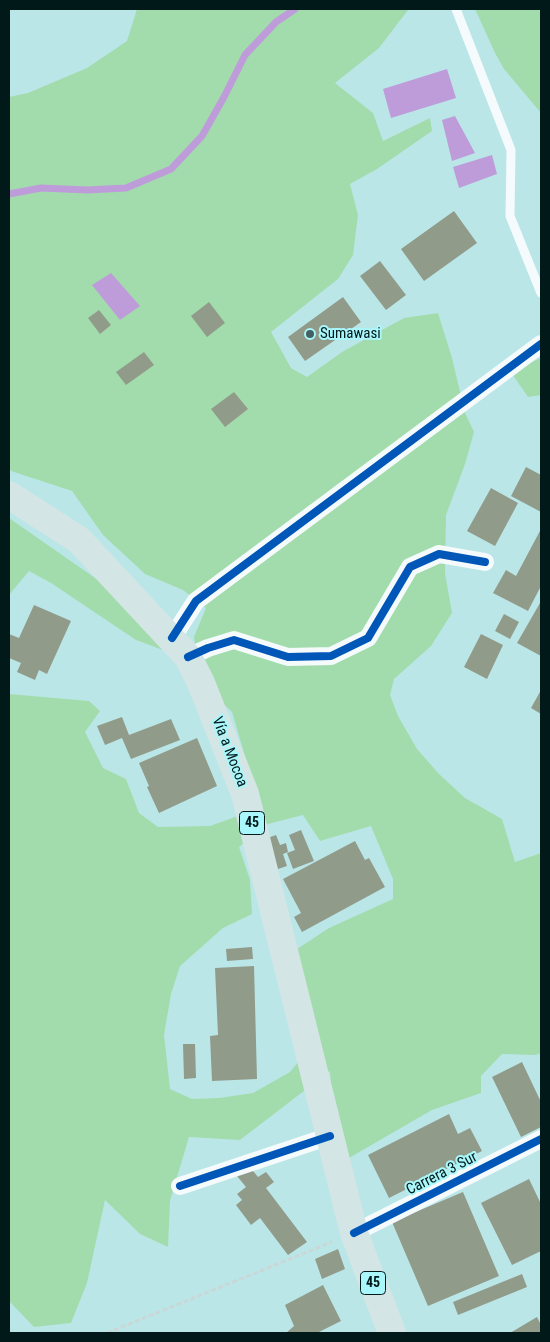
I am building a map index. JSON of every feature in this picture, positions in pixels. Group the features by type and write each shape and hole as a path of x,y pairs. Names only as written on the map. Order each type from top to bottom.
{"main road":[{"name":"Vía a Mocoa","path":"9,495 79,540 180,647 201,682 245,794 354,1233"},
{"name":"45","path":"354,1233 392,1333"}],"street":[{"path":"485,562 439,554 410,567 368,638 331,656 288,657 234,640 208,648 180,647 196,601 541,344"},
{"path":"180,1186 330,1136"},
{"name":"Carrera 3 Sur","path":"354,1233 541,1139"}],"lane":[{"path":"456,9 511,150 510,216 541,293"}],"path":[{"path":"108,1333 354,1233"}],"green space":[{"path":"137,9 412,9 408,10 379,48 335,83 373,113 383,141 430,118 432,131 377,169 350,184 358,215 353,255 338,279 271,332 291,368 307,377 342,352 404,318 438,313 452,358 465,413 474,432 465,464 446,515 445,573 452,613 431,646 394,679 390,695 398,716 417,749 439,774 465,798 502,819 515,862 541,853 541,1053 535,1055 502,1054 481,1076 481,1093 432,1110 349,1158 333,1125 330,1071 240,1140 189,1137 170,1201 168,1247 140,1234 105,1200 87,1283 71,1323 34,1327 9,1301 9,694 89,701 100,711 85,732 103,768 126,779 139,813 158,827 210,826 260,808 232,712 201,683 194,637 206,608 183,590 145,574 103,535 72,491 11,471 9,467 9,97 28,93 87,68 127,41","holes":["303,815 320,841 371,826 393,879 393,899 329,928 294,951 316,1040 290,1072 253,1093 219,1098 192,1099 170,1089 164,1035 171,994 180,966 223,928 252,914 250,880 239,847 268,824"]},
{"path":"475,9 541,9 541,113 504,69"},
{"path":"541,358 541,395 528,397 512,374"},
{"path":"9,518 108,587 163,650 136,640 51,583 29,571 9,595"}],"shaded area":[{"path":"447,69 456,98 391,118 383,89"},
{"path":"455,116 475,153 452,161 442,120"},
{"path":"492,155 497,174 459,188 453,167"},
{"path":"111,273 140,306 120,320 92,285"}],"building":[{"path":"454,211 477,243 424,281 401,249"},
{"path":"380,261 406,295 386,310 360,276"},
{"path":"343,297 361,322 305,361 288,337"},
{"path":"209,302 225,323 207,337 191,316"},
{"path":"99,310 111,325 100,334 88,318"},
{"path":"144,352 154,365 126,385 116,372"},
{"path":"234,392 248,409 225,427 211,409"},
{"path":"526,467 541,475 541,512 511,496"},
{"path":"491,488 518,503 495,546 467,531"},
{"path":"541,529 541,586 528,611 493,593 506,570 516,576"},
{"path":"541,604 541,656 517,643"},
{"path":"34,605 71,621 47,674 39,670 35,680 17,672 21,663 9,658 9,634 19,638"},
{"path":"504,614 519,622 510,639 495,631"},
{"path":"481,634 503,645 487,679 464,667"},
{"path":"541,690 541,714 531,708"},
{"path":"122,717 129,735 171,719 180,740 131,759 122,738 105,745 97,726"},
{"path":"197,738 217,786 159,813 139,763"},
{"path":"301,830 314,861 293,869 287,853 295,850 289,835"},
{"path":"276,835 280,845 286,843 288,852 283,854 287,866 272,871 262,840"},
{"path":"355,841 365,860 369,858 385,887 302,932 294,917 301,913 283,879"},
{"path":"252,947 253,959 227,961 226,949"},
{"path":"254,966 257,1079 212,1081 210,1036 218,1035 215,968"},
{"path":"183,1044 195,1044 196,1078 184,1079"},
{"path":"522,1062 541,1102 541,1127 521,1137 492,1077"},
{"path":"449,1114 458,1134 470,1128 482,1151 389,1198 368,1155"},
{"path":"249,1166 258,1177 266,1172 274,1182 266,1188 307,1242 288,1255 260,1218 251,1225 236,1205 242,1200 237,1194 246,1187 237,1176"},
{"path":"529,1179 541,1204 541,1251 512,1265 481,1203"},
{"path":"463,1192 499,1276 428,1306 392,1222"},
{"path":"338,1249 345,1269 322,1279 315,1259"},
{"path":"522,1274 527,1287 458,1315 453,1302"},
{"path":"323,1285 341,1321 317,1333 286,1333 294,1326 285,1305"},
{"path":"537,1317 541,1325 541,1333 510,1333"}],"waterway":[{"path":"9,194 41,188 87,190 126,188 171,169 202,136 245,55 276,22 295,9"}],"cycle path":[{"path":"172,638 196,601 541,344"},
{"path":"188,657 208,648 234,640 288,657 331,656 368,638 410,567 439,554 485,562"},
{"path":"180,1186 330,1136"},
{"path":"354,1233 541,1139"}],"place":[{"name":"Sumawasi","path":"310,334"}]}
